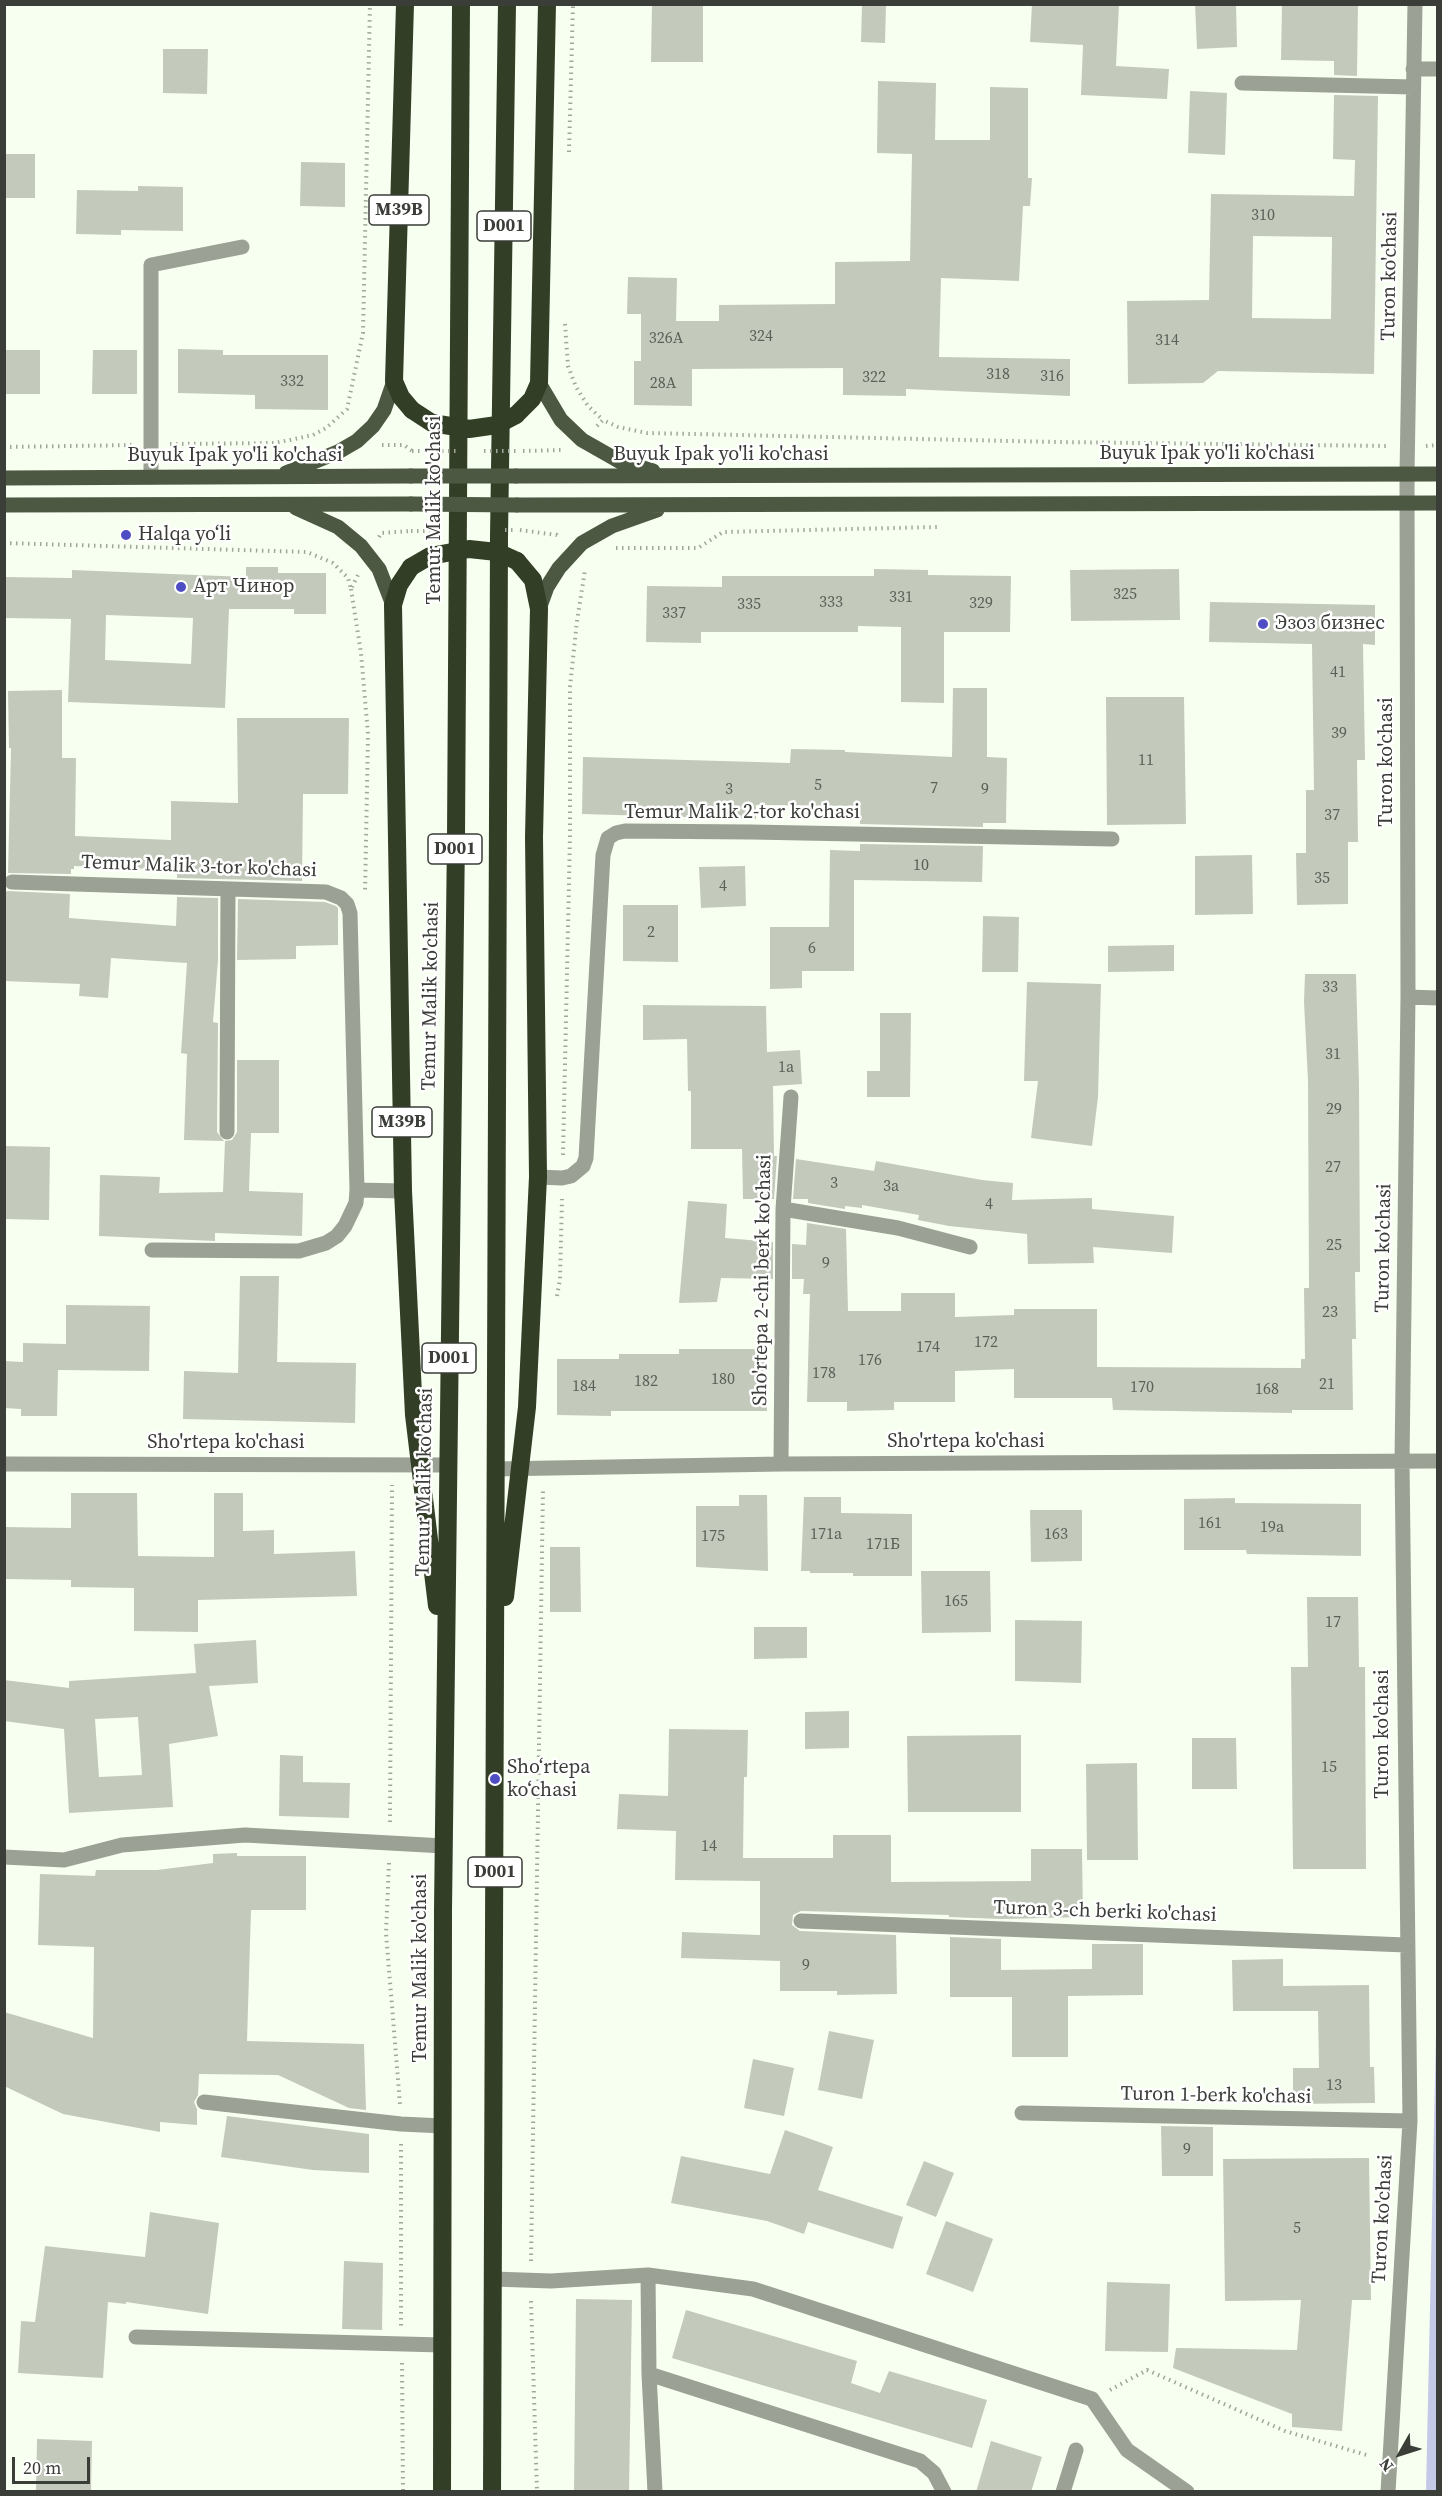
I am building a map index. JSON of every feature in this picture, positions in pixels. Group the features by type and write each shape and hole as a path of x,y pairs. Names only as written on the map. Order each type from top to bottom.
{"highway":[{"name":"M39B","path":"394,381 405,4"},
{"name":"Temur Malik ko'chasi","path":"442,2492 444,1846 456,825 461,4"},
{"name":"D001","path":"492,2492 499,548 507,4"},
{"path":"394,381 401,397 412,410 432,423 456,428 480,428 516,416 532,399 539,383 547,4"},
{"name":"M39B","path":"446,1679 414,1414 403,1191 393,605 399,585 411,567 429,556 469,549 497,552 517,561 532,580 538,609"},
{"path":"495,1682 527,1407 538,1177 534,837 538,609"}],"main road":[{"name":"M39B","path":"277,477 338,452 357,441 373,426 384,410 394,381"},
{"path":"539,383 561,420 582,440 619,461 676,476"},
{"name":"Buyuk Ipak yo'li ko'chasi","path":"4,478 1437,474"},
{"path":"4,505 1437,503"},
{"name":"M39B","path":"278,504 300,509 338,527 369,554 384,578 393,605"},
{"path":"538,609 552,577 573,552 592,536 612,525 645,513 680,505"}],"street":[{"name":"Turon ko'chasi","path":"1388,2492 1410,2121 1406,1945 1402,1461 1408,997 1407,474 1415,4"},
{"path":"1413,69 1437,69"},
{"path":"1242,83 1413,87"},
{"path":"151,477 151,265 242,247"},
{"name":"Temur Malik 2-tor ko'chasi","path":"562,1178 578,1172 586,1158 603,855 608,838 615,832 1112,839"},
{"name":"Temur Malik 3-tor ko'chasi","path":"12,882 326,892 347,904 350,914 357,1190 356,1203 345,1226 331,1240 313,1248 284,1251 152,1250"},
{"path":"227,1132 228,889"},
{"path":"1408,997 1437,998"},
{"name":"Sho'rtepa 2-chi berk ko'chasi","path":"781,1464 783,1209 791,1097"},
{"path":"538,1177 562,1178"},
{"path":"357,1190 403,1191"},
{"path":"783,1209 898,1228 970,1246"},
{"name":"Sho'rtepa ko'chasi","path":"495,1469 781,1464 1437,1461"},
{"name":"Sho'rtepa ko'chasi","path":"4,1464 448,1465"},
{"path":"4,1857 64,1860 122,1845 246,1835 444,1846"},
{"name":"Turon 3-ch berki ko'chasi","path":"801,1921 1406,1945"},
{"path":"204,2102 401,2124 442,2126"},
{"name":"Turon 1-berk ko'chasi","path":"1022,2114 1410,2121"},
{"path":"648,2275 656,2492"},
{"path":"494,2279 551,2281 648,2275 753,2289 1092,2399 1127,2450 1187,2492"},
{"path":"136,2337 442,2344"},
{"path":"650,2374 920,2462 934,2473 944,2492"},
{"path":"1063,2492 1076,2450"}],"path":[{"path":"274,443 314,435 327,428 347,409 352,392 363,333 369,4"},
{"path":"568,160 573,4"},
{"path":"564,315 568,366 582,397 603,420 618,427 647,434 1437,446"},
{"path":"516,451 571,450 603,420"},
{"path":"606,548 698,548 723,532 947,527"},
{"path":"517,530 557,534 586,566 570,687 570,837 560,1279 556,1301"},
{"path":"351,589 381,532 411,531"},
{"path":"4,543 307,552 333,562 348,578 355,611"},
{"path":"392,1465 390,1844 386,1933 401,2124 403,2492"},
{"path":"537,2492 530,2280 544,1469"},
{"path":"1092,2399 1147,2370 1285,2431 1390,2462"}],"shaded area":[{"path":"1437,1987 1438,2491 1426,2492 1426,2491"}],"building":[{"path":"862,4 886,4 885,43 861,42"},
{"path":"1032,4 1119,4 1116,66 1169,69 1167,99 1081,95 1083,45 1030,42"},
{"path":"1195,4 1236,4 1237,47 1197,49"},
{"path":"1282,4 1358,4 1357,76 1334,75 1334,61 1281,60"},
{"path":"652,5 703,6 703,62 651,62"},
{"path":"163,49 208,49 207,94 163,93"},
{"path":"878,81 936,83 935,140 990,140 990,87 1028,88 1028,178 1032,178 1030,206 1023,206 1019,281 941,278 939,357 1070,359 1070,396 906,389 906,396 843,395 843,368 692,369 692,406 634,405 634,361 641,361 641,314 627,314 628,277 677,278 676,321 719,321 719,305 835,304 835,262 910,261 912,154 877,153"},
{"path":"1190,91 1227,93 1225,155 1188,153"},
{"path":"1334,95 1378,96 1374,374 1218,371 1203,383 1128,384 1127,301 1209,300 1211,194 1354,196 1355,160 1333,159","holes":["1253,236 1332,237 1331,319 1252,318"]},
{"path":"4,154 35,154 35,198 4,198"},
{"path":"301,162 345,163 345,207 300,206"},
{"path":"138,186 183,187 183,231 121,230 121,235 76,234 77,190 138,191"},
{"path":"178,349 223,350 223,355 328,355 328,410 255,409 255,395 178,393"},
{"path":"4,350 40,350 40,394 4,394"},
{"path":"93,350 137,350 137,394 92,394"},
{"path":"246,567 278,567 278,573 326,573 326,614 294,614 294,609 229,609 225,708 68,702 71,619 4,618 4,577 72,578 72,570 246,577","holes":["106,615 193,618 191,664 105,660"]},
{"path":"874,569 928,570 928,575 1011,576 1010,632 944,632 944,703 901,702 901,627 858,626 858,632 701,632 701,643 646,642 647,586 722,587 722,576 874,576"},
{"path":"1179,569 1180,620 1071,621 1070,570"},
{"path":"1210,602 1375,605 1375,645 1363,644 1365,760 1357,760 1358,842 1348,842 1348,904 1297,905 1296,853 1306,853 1306,790 1314,790 1312,644 1209,642"},
{"path":"953,688 987,688 987,757 1007,758 1006,823 983,823 983,827 860,824 860,806 756,805 756,819 582,814 583,757 790,763 791,749 952,757"},
{"path":"62,690 62,758 76,758 75,836 171,840 171,801 238,803 237,718 349,718 348,794 303,794 302,881 177,878 177,870 74,866 71,874 8,873 11,748 9,748 8,691"},
{"path":"1106,697 1184,697 1186,824 1107,825"},
{"path":"860,844 983,846 982,882 854,880 854,971 802,971 802,988 770,989 770,927 829,927 830,850 860,851"},
{"path":"1252,855 1253,914 1195,915 1195,856"},
{"path":"745,866 746,906 701,908 699,867"},
{"path":"4,892 70,894 69,918 176,926 177,897 218,898 218,960 213,1022 218,1023 217,1132 224,1141 184,1140 187,1054 181,1053 187,963 111,958 108,998 79,996 80,984 4,981"},
{"path":"238,899 325,902 336,906 338,908 338,945 296,946 296,959 237,960"},
{"path":"623,905 678,905 678,962 623,961"},
{"path":"983,916 1019,917 1018,972 982,972"},
{"path":"1174,945 1174,971 1108,972 1108,946"},
{"path":"1305,974 1356,974 1360,1272 1355,1272 1356,1339 1352,1339 1353,1410 1292,1410 1292,1413 1113,1410 1112,1398 1014,1398 1014,1369 955,1371 955,1402 894,1402 894,1410 847,1411 847,1402 807,1402 810,1294 803,1294 804,1279 792,1279 792,1244 806,1245 807,1223 846,1229 848,1311 901,1311 901,1293 955,1293 955,1317 1014,1315 1014,1309 1097,1309 1097,1367 1301,1368 1301,1359 1305,1359 1304,1288 1309,1288"},
{"path":"1027,982 1101,984 1098,1097 1092,1146 1031,1138 1038,1081 1024,1081"},
{"path":"643,1005 766,1006 767,1052 800,1050 802,1084 773,1086 774,1156 777,1156 774,1199 743,1199 742,1149 691,1149 691,1091 688,1091 687,1039 643,1040"},
{"path":"880,1013 911,1013 910,1097 867,1097 867,1071 880,1071"},
{"path":"237,1060 279,1060 279,1133 251,1133 249,1191 303,1193 302,1236 215,1233 215,1241 99,1236 100,1175 160,1177 159,1193 223,1192 225,1141 232,1140 237,1132"},
{"path":"4,1146 50,1147 49,1220 4,1219"},
{"path":"796,1159 874,1171 876,1161 982,1180 1013,1183 1012,1200 1092,1198 1092,1209 1174,1216 1172,1253 1093,1247 1094,1263 1028,1264 1027,1234 949,1226 918,1220 919,1215 862,1205 862,1208 845,1206 845,1209 808,1203 808,1199 793,1199"},
{"path":"688,1201 727,1204 725,1238 773,1242 773,1279 721,1278 717,1302 679,1303"},
{"path":"240,1276 279,1276 277,1362 356,1363 355,1423 183,1419 184,1371 238,1373"},
{"path":"66,1305 150,1306 149,1371 58,1370 57,1416 21,1416 21,1409 4,1408 4,1361 23,1362 23,1343 66,1344"},
{"path":"679,1349 766,1349 767,1411 611,1411 611,1416 557,1415 557,1359 619,1359 619,1354 679,1354"},
{"path":"71,1493 137,1493 138,1556 214,1557 214,1493 243,1493 243,1531 274,1530 274,1554 355,1551 357,1596 198,1600 198,1632 134,1631 134,1588 71,1587 71,1580 4,1579 4,1527 71,1528"},
{"path":"739,1495 767,1495 768,1571 696,1567 696,1506 739,1506"},
{"path":"804,1497 841,1497 841,1513 912,1514 912,1576 853,1576 853,1573 801,1571"},
{"path":"1235,1498 1235,1503 1361,1504 1361,1556 1247,1554 1246,1550 1184,1550 1184,1499"},
{"path":"1030,1510 1082,1510 1082,1561 1031,1562"},
{"path":"550,1547 580,1547 581,1612 550,1612"},
{"path":"921,1571 990,1571 991,1632 922,1633"},
{"path":"1307,1597 1358,1597 1359,1667 1365,1667 1366,1869 1293,1869 1291,1667 1308,1667"},
{"path":"1015,1620 1082,1621 1081,1683 1015,1681"},
{"path":"754,1627 807,1627 807,1658 754,1659"},
{"path":"256,1640 258,1683 209,1686 218,1736 169,1744 173,1807 69,1813 64,1729 4,1721 4,1680 69,1688 69,1681 196,1673 194,1644","holes":["138,1717 142,1775 99,1777 95,1719"]},
{"path":"849,1711 849,1748 805,1749 805,1712"},
{"path":"669,1729 748,1730 747,1777 744,1777 743,1858 833,1858 833,1835 891,1835 891,1882 1031,1881 1031,1849 1082,1849 1083,1917 1001,1919 949,1917 949,1915 801,1911 793,1915 792,1925 800,1931 896,1935 897,1994 837,1995 837,1991 780,1991 780,1961 681,1958 682,1932 760,1935 760,1881 675,1880 676,1831 617,1829 619,1794 668,1796"},
{"path":"1021,1735 1021,1812 908,1812 907,1736"},
{"path":"1192,1738 1236,1738 1237,1789 1192,1789"},
{"path":"280,1755 303,1756 303,1782 350,1783 349,1818 279,1816"},
{"path":"1137,1763 1138,1860 1087,1860 1086,1764"},
{"path":"237,1853 237,1856 306,1856 306,1910 251,1910 247,2041 364,2044 366,2110 349,2108 278,2075 199,2074 198,2095 194,2102 197,2109 197,2125 160,2122 160,2132 63,2114 4,2086 4,2012 93,2038 94,1947 38,1945 40,1874 95,1876 96,1870 157,1870 213,1863 213,1854"},
{"path":"950,1937 1001,1939 1001,1970 1092,1969 1092,1944 1143,1944 1143,1995 1068,1996 1068,2057 1012,2057 1012,1997 950,1997"},
{"path":"1283,1959 1283,1986 1369,1985 1370,2067 1374,2067 1375,2103 1293,2104 1293,2068 1319,2068 1318,2011 1233,2011 1232,1960"},
{"path":"829,2031 874,2040 862,2099 818,2090"},
{"path":"753,2059 794,2068 784,2116 744,2108"},
{"path":"227,2116 369,2134 369,2173 313,2170 221,2157"},
{"path":"1161,2126 1213,2127 1213,2176 1162,2176"},
{"path":"785,2130 833,2147 818,2190 903,2217 893,2249 808,2222 804,2234 767,2221 671,2203 681,2156 770,2174"},
{"path":"1369,2158 1371,2300 1352,2300 1342,2431 1292,2427 1292,2414 1173,2368 1176,2348 1297,2350 1301,2300 1225,2301 1223,2159"},
{"path":"924,2161 954,2173 936,2217 906,2205"},
{"path":"150,2212 219,2223 208,2314 126,2302 126,2304 108,2302 103,2378 18,2373 21,2321 35,2322 45,2246 145,2257"},
{"path":"946,2221 993,2239 973,2292 926,2274"},
{"path":"344,2261 383,2263 382,2330 342,2329"},
{"path":"1107,2282 1170,2284 1168,2352 1105,2351"},
{"path":"576,2299 632,2300 629,2492 574,2492"},
{"path":"686,2310 857,2361 851,2383 880,2393 889,2371 987,2400 972,2448 672,2358"},
{"path":"37,2439 92,2441 91,2492 36,2492"},
{"path":"991,2441 1042,2457 1031,2492 976,2492"}],"place":[{"name":"Halqa yoʻli","path":"126,535"},
{"name":"Арт Чинор","path":"181,587"},
{"name":"Эзоз бизнес","path":"1263,624"},
{"name":"Shoʻrtepa koʻchasi","path":"495,1779"}]}
